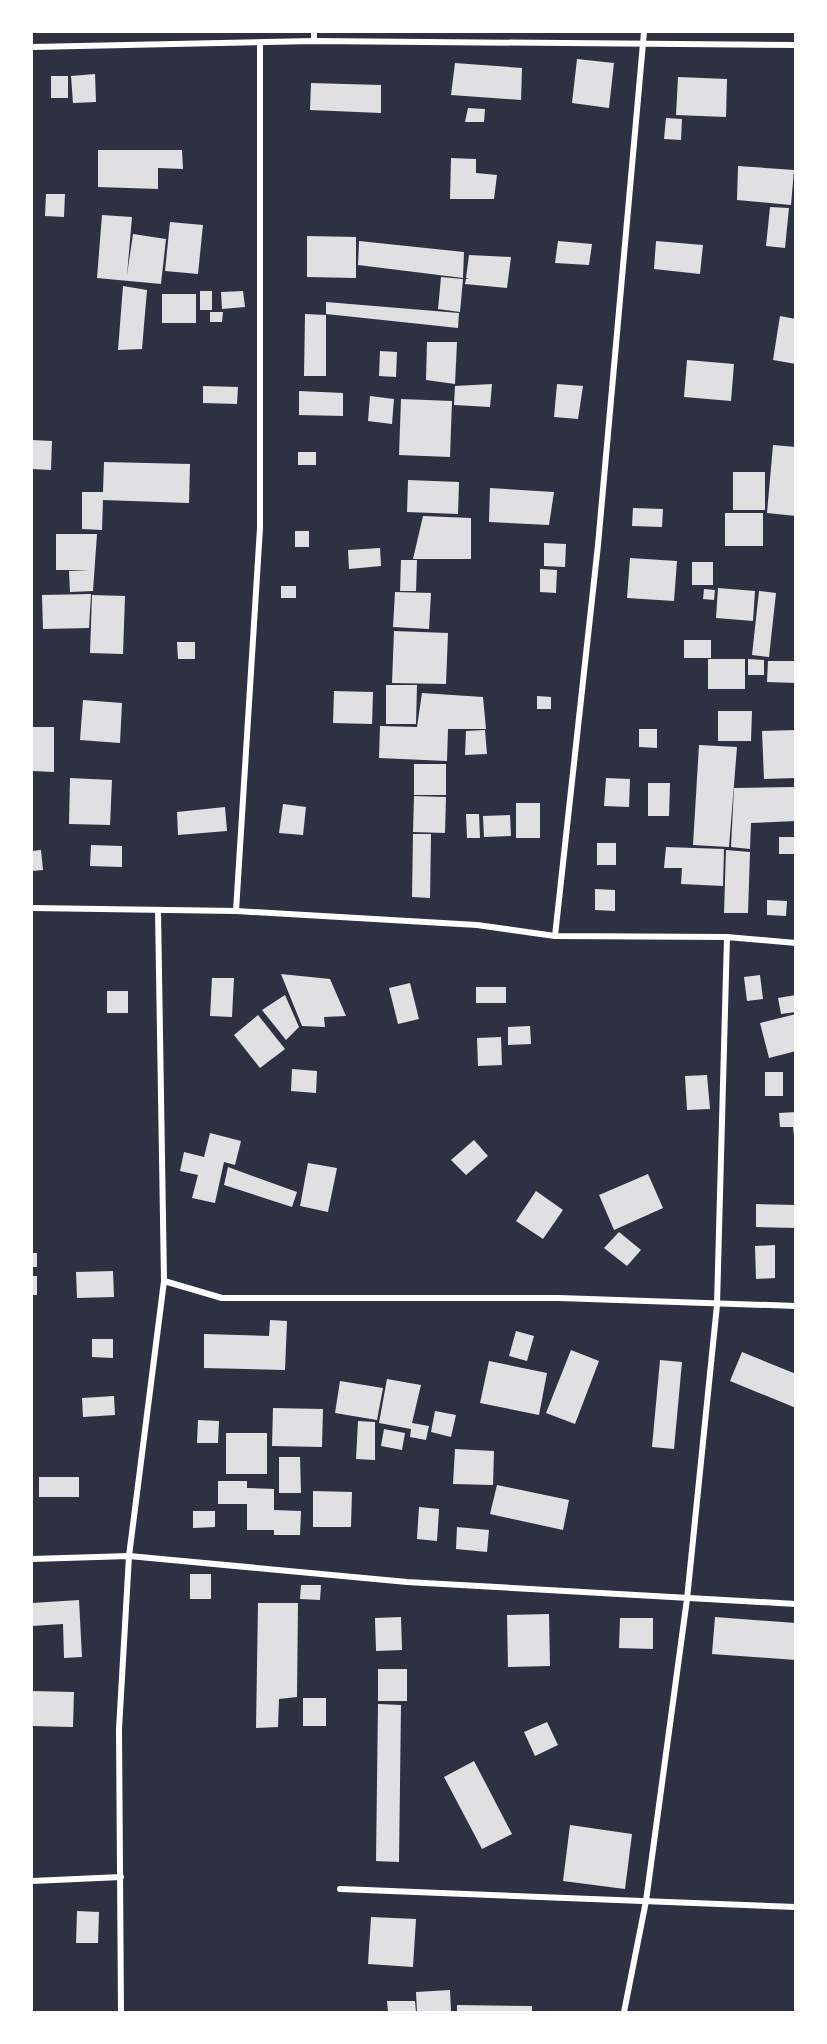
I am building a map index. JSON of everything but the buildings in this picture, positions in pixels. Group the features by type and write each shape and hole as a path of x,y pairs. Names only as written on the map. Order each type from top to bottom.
{"street":[{"path":"314,32 314,41"},
{"path":"555,936 598,545 644,32"},
{"path":"32,47 314,41 795,45"},
{"path":"236,911 248,679 260,528 260,43"},
{"path":"32,908 236,911 477,925 555,936 727,937 795,943"},
{"path":"121,2013 119,1729 129,1556 164,1281 158,910"},
{"path":"624,2013 646,1901 687,1599 717,1305 727,937"},
{"path":"164,1281 222,1298 560,1298 795,1306"},
{"path":"32,1559 129,1556 407,1582 795,1604"},
{"path":"32,1881 121,1877"},
{"path":"340,1889 795,1907"}]}
